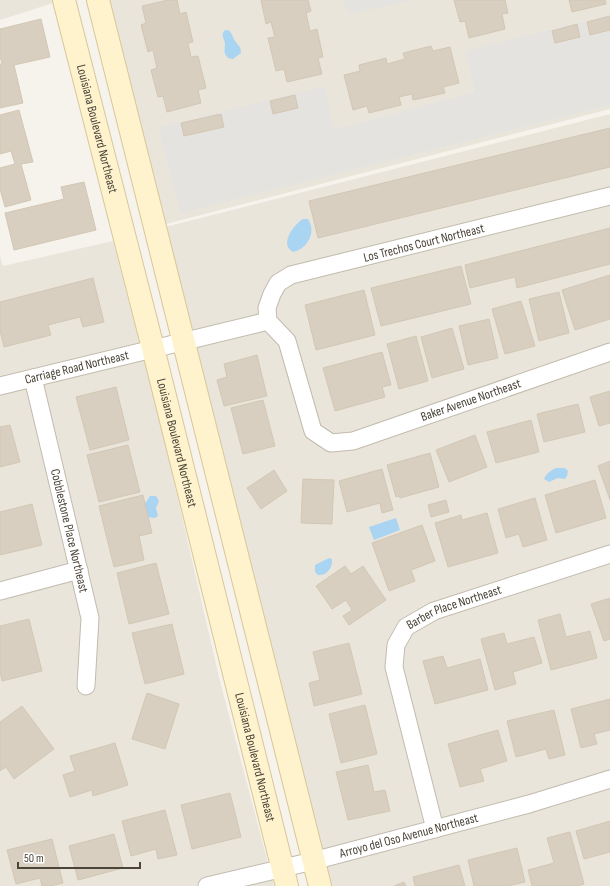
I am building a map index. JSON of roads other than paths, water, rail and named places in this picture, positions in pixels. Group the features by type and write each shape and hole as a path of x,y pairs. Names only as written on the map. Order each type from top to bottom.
{"street":[{"name":"Louisiana Boulevard Northeast","path":"64,0 153,348 284,877"},
{"path":"98,0 320,886"},
{"name":"Los Trechos Court Northeast","path":"268,321 267,308 272,294 278,283 291,276 610,196"},
{"path":"184,341 268,321"},
{"name":"Baker Avenue Northeast","path":"268,321 287,341 313,430 330,443 353,441 610,352"},
{"name":"Carriage Road Northeast","path":"0,386 184,341"},
{"name":"Cobblestone Place Northeast","path":"33,378 90,618 86,686"},
{"name":"Barber Place Northeast","path":"435,829 394,667 396,645 406,627 434,611 610,554"},
{"path":"0,591 78,570"},
{"name":"Arroyo del Oso Avenue Northeast","path":"207,886 284,877 313,861 529,804 610,778"}],"water":[{"path":"225,30 231,32 234,40 241,49 241,53 233,59 228,58 225,54 223,35"},
{"path":"303,219 308,219 311,224 311,234 303,247 293,252 287,245 287,240 295,226"},
{"path":"556,468 565,468 568,471 565,479 558,478 549,482 544,479 549,472"},
{"path":"150,496 156,496 159,501 156,508 158,516 155,518 148,517 144,505"},
{"path":"396,518 400,530 374,540 369,527"},
{"path":"329,558 332,559 332,562 329,570 324,574 318,575 315,572 315,565"}]}
